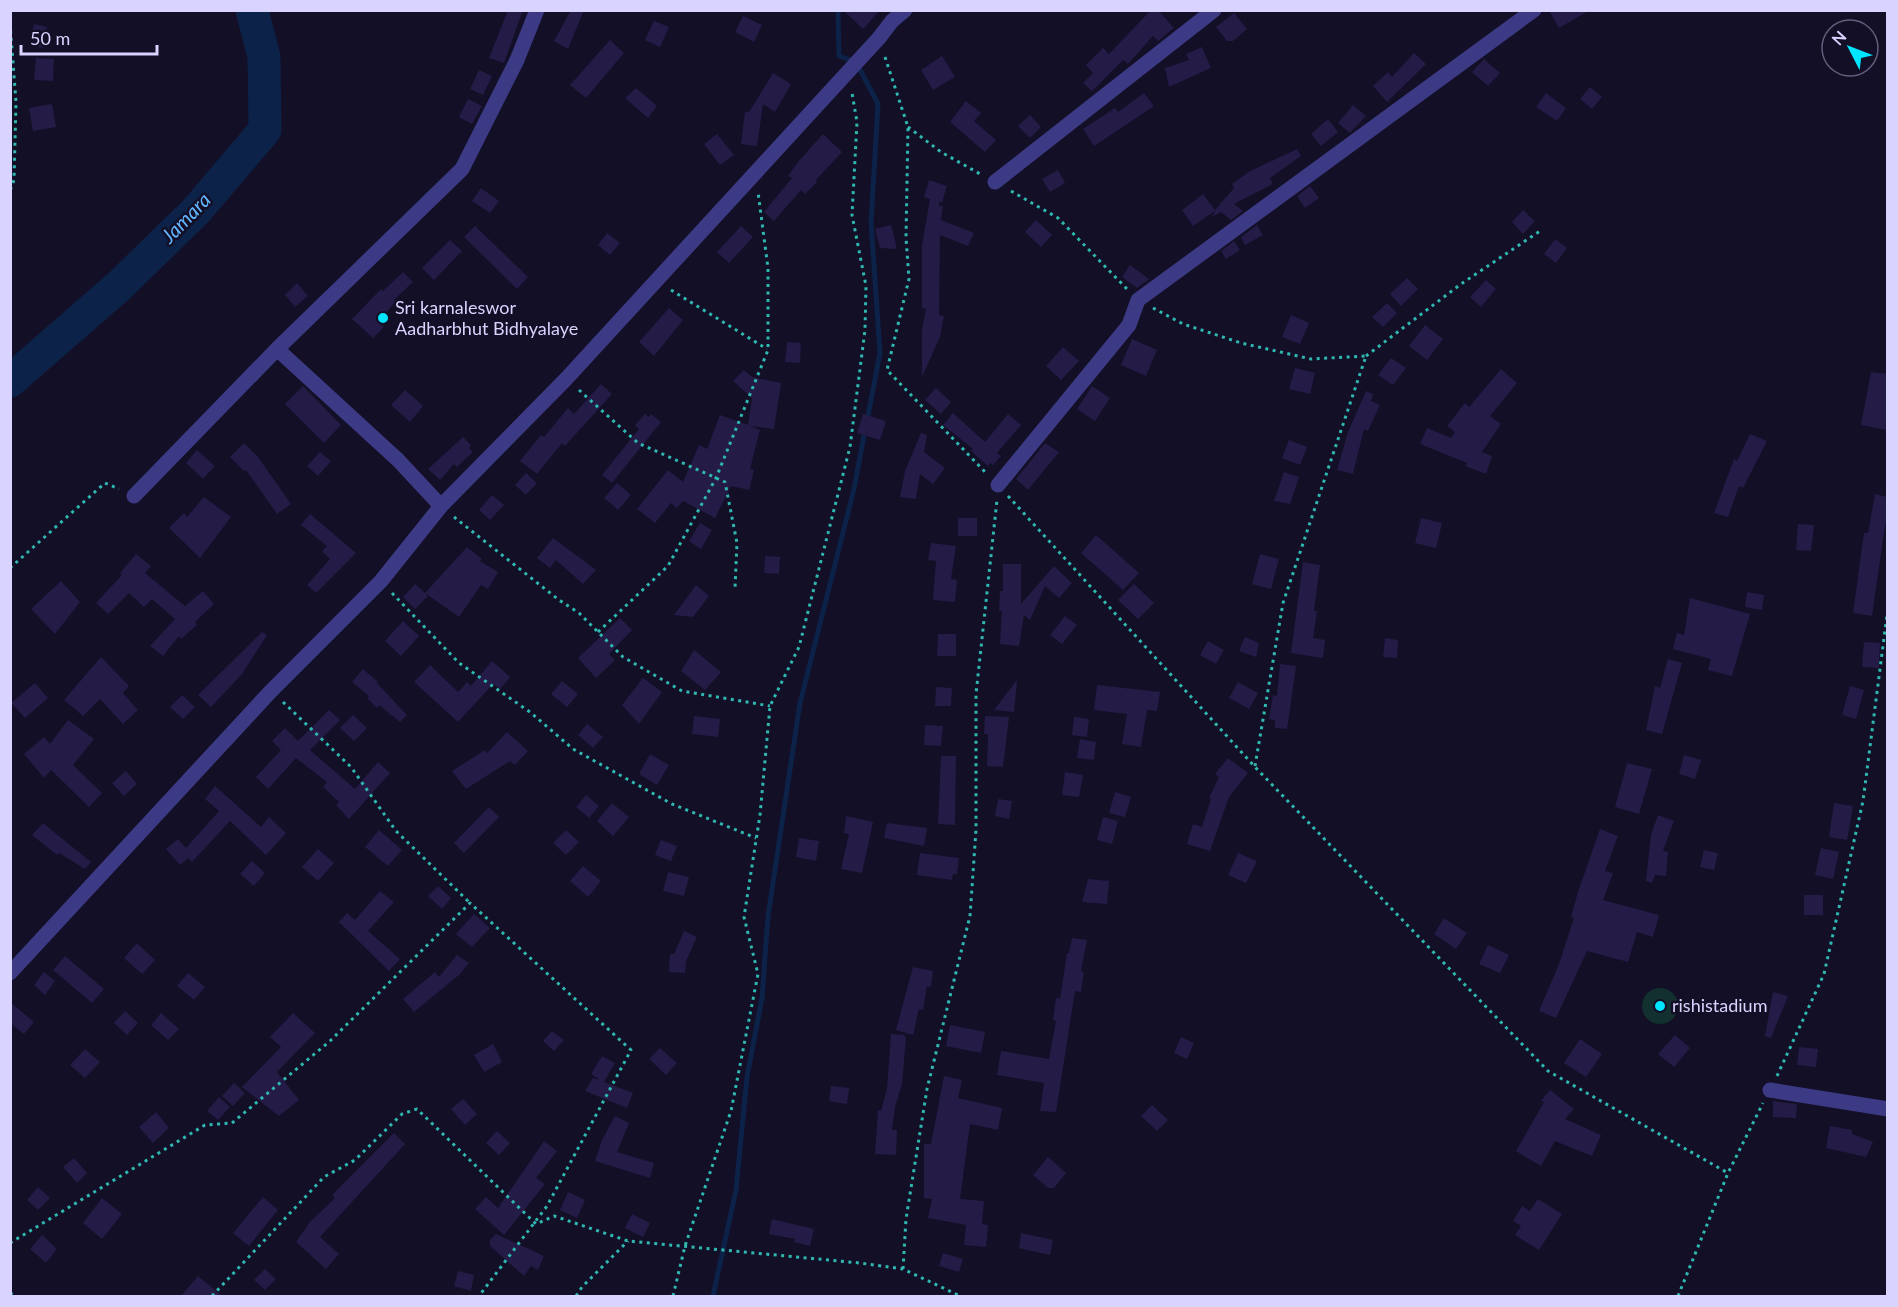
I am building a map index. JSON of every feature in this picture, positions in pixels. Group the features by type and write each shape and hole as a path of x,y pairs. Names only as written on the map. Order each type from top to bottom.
{"street":[{"path":"134,496 277,349 462,169 517,60 537,10"},
{"path":"10,973 271,691 381,581 441,506 566,379 756,173 879,38 892,16 905,10"},
{"path":"995,182 1214,10"},
{"path":"998,485 1129,325 1138,300 1534,10"},
{"path":"277,349 399,460 441,506"},
{"path":"1770,1090 1887,1109"}],"path":[{"path":"10,23 16,102 14,180 10,191"},
{"path":"879,38 908,126 906,238 909,279 886,370 998,485 1255,767 1548,1071 1728,1173"},
{"path":"674,1296 685,1246 731,1111 759,974 744,917 756,838 770,706 798,647 847,458 865,330 866,286 852,214 857,122 848,72"},
{"path":"908,126 941,152 1058,218 1138,300 1183,324 1241,343 1311,359 1366,356 1461,284 1540,231"},
{"path":"598,632 668,566 716,478 768,350 768,268 756,173"},
{"path":"656,281 768,350"},
{"path":"1255,767 1283,603 1366,356"},
{"path":"566,379 638,443 725,482 737,543 735,588"},
{"path":"10,568 105,483 134,496"},
{"path":"903,1269 906,1219 927,1089 969,916 976,830 976,694 984,606 994,543 998,485"},
{"path":"441,506 559,600 579,613 623,657 682,691 770,706"},
{"path":"381,581 459,663 530,712 573,749 672,804 756,838"},
{"path":"1678,1296 1728,1173 1824,974 1863,801 1887,607"},
{"path":"271,691 351,767 396,831 470,903 631,1050 548,1206 479,1296"},
{"path":"10,1243 205,1125 232,1123 330,1041 470,903"},
{"path":"212,1296 324,1177 355,1160 402,1114 417,1109 536,1224"},
{"path":"536,1224 554,1216 628,1241 903,1269 960,1296"},
{"path":"576,1296 582,1287 628,1241"},
{"path":"10,1293 16,1296"}],"green space":[{"name":"rishistadium","path":"1660,988 1672,994 1678,1006 1672,1018 1660,1024 1648,1018 1642,1006 1648,994"}],"building":[{"path":"508,10 523,10 504,63 489,58"},
{"path":"571,10 584,10 568,49 554,41"},
{"path":"843,10 880,10 863,29"},
{"path":"1151,10 1158,10 1174,28 1158,41 1153,36 1128,64 1123,60 1092,91 1083,83 1093,73 1086,65 1103,48 1109,54"},
{"path":"1549,10 1590,10 1559,28"},
{"path":"1234,13 1247,29 1233,41 1227,41 1216,27"},
{"path":"743,16 762,25 754,42 735,32"},
{"path":"654,21 669,27 660,47 645,40"},
{"path":"34,24 47,27 43,48 29,45"},
{"path":"610,40 624,53 586,98 570,85"},
{"path":"1202,47 1211,68 1169,87 1165,68 1189,60 1186,54"},
{"path":"1414,53 1426,64 1387,102 1373,86 1388,72 1392,77"},
{"path":"942,56 955,77 933,90 921,70"},
{"path":"36,58 54,59 53,81 34,80"},
{"path":"1484,59 1500,73 1488,86 1472,72"},
{"path":"479,70 492,76 483,95 470,89"},
{"path":"773,73 791,84 775,112 763,104 757,146 741,144 745,112 749,112"},
{"path":"1590,87 1602,97 1592,109 1580,99"},
{"path":"636,88 657,106 648,118 625,98"},
{"path":"1144,93 1154,106 1094,146 1083,129 1115,108 1118,112"},
{"path":"1546,93 1566,108 1557,121 1536,107"},
{"path":"468,99 482,106 472,124 459,117"},
{"path":"966,101 981,113 974,121 996,140 985,152 950,122"},
{"path":"52,104 56,127 33,131 29,108"},
{"path":"1353,105 1366,116 1350,133 1338,123"},
{"path":"1030,115 1041,127 1030,138 1018,126"},
{"path":"1328,119 1338,132 1321,146 1311,134"},
{"path":"717,134 734,155 720,165 704,144"},
{"path":"823,134 842,152 816,180 817,182 805,194 801,190 774,221 764,212 792,178 788,176 798,162"},
{"path":"1297,149 1301,156 1270,178 1273,184 1234,204 1243,211 1231,220 1221,212 1212,217 1215,211 1193,226 1182,210 1203,194 1215,210 1234,188 1232,184 1250,171"},
{"path":"1058,170 1065,183 1050,192 1042,179"},
{"path":"929,180 947,186 942,202 939,202 939,206 943,206 941,220 974,233 968,246 940,235 939,315 944,316 940,337 922,377 922,330 926,309 922,308 922,245 930,199 924,197"},
{"path":"1310,186 1319,198 1305,208 1297,196"},
{"path":"481,188 499,201 490,213 472,201"},
{"path":"1523,210 1535,221 1523,234 1512,222"},
{"path":"1036,220 1052,235 1041,247 1025,232"},
{"path":"891,225 897,249 880,248 875,229"},
{"path":"1257,225 1263,235 1245,245 1241,237"},
{"path":"475,226 528,277 517,289 464,237"},
{"path":"741,226 753,237 729,263 717,252"},
{"path":"607,233 620,243 610,255 598,245"},
{"path":"1555,239 1567,248 1556,263 1544,254"},
{"path":"450,240 462,251 434,280 422,268"},
{"path":"1234,241 1240,250 1226,259 1221,251"},
{"path":"1130,265 1149,279 1137,288 1122,277"},
{"path":"403,272 413,282 394,300 396,301 378,322 384,327 373,338 352,319 381,289 383,291"},
{"path":"1407,278 1418,289 1401,306 1390,294"},
{"path":"1486,280 1496,289 1481,307 1470,297"},
{"path":"297,283 308,296 295,307 285,295"},
{"path":"1387,303 1397,313 1383,327 1372,317"},
{"path":"669,308 683,320 654,356 639,342"},
{"path":"1291,315 1309,323 1300,344 1282,337"},
{"path":"1425,325 1443,339 1427,360 1409,346"},
{"path":"1132,339 1157,350 1146,376 1121,365"},
{"path":"787,342 801,343 800,363 785,362"},
{"path":"1063,347 1079,361 1061,380 1046,366"},
{"path":"1391,358 1406,368 1393,385 1378,375"},
{"path":"1295,368 1315,373 1310,394 1289,389"},
{"path":"1501,369 1517,383 1490,416 1501,424 1482,452 1492,456 1486,474 1465,466 1467,463 1420,444 1427,428 1451,438 1455,432 1447,426 1465,403 1469,407"},
{"path":"744,370 752,377 781,383 774,429 750,426 760,430 750,469 754,470 749,490 731,486 715,518 683,501 677,508 671,503 655,523 637,509 668,470 683,482 699,445 707,449 720,415 748,425 752,398 733,381"},
{"path":"1871,372 1887,374 1887,430 1861,425"},
{"path":"601,384 612,394 565,446 562,443 537,474 520,461 541,435 544,437 568,408 574,414"},
{"path":"303,386 341,425 324,443 285,404"},
{"path":"1092,386 1110,398 1095,421 1077,409"},
{"path":"936,388 951,402 941,414 925,400"},
{"path":"405,390 423,406 410,422 391,405"},
{"path":"1366,391 1373,394 1371,401 1380,405 1368,431 1364,429 1353,474 1337,470 1348,432"},
{"path":"953,413 985,442 1008,414 1021,425 997,453 1001,456 993,465 990,463 988,466 971,451 973,449 943,425"},
{"path":"645,414 649,417 651,414 661,422 612,483 602,475 639,429 635,425"},
{"path":"863,414 886,421 880,440 857,433"},
{"path":"921,433 927,435 924,452 945,468 933,484 920,474 916,499 900,497 905,471"},
{"path":"1750,434 1767,441 1743,488 1739,486 1728,517 1714,513 1734,459 1737,461"},
{"path":"463,437 471,445 469,448 473,452 457,467 454,464 440,480 428,469"},
{"path":"1289,440 1307,447 1300,465 1282,458"},
{"path":"244,443 258,457 291,504 277,514 246,470 244,471 230,457"},
{"path":"1045,443 1059,452 1028,490 1016,479"},
{"path":"197,450 215,466 203,479 186,463"},
{"path":"320,452 331,461 318,476 307,466"},
{"path":"1284,472 1299,477 1290,504 1274,501"},
{"path":"526,473 537,483 526,495 515,485"},
{"path":"617,483 631,495 618,510 604,498"},
{"path":"1875,494 1887,497 1887,512 1872,616 1853,613 1864,533 1868,533"},
{"path":"492,495 504,505 490,520 479,510"},
{"path":"204,497 231,517 200,558 169,528 184,513 187,517"},
{"path":"310,514 356,553 316,593 307,585 330,559 322,551 327,546 301,525"},
{"path":"958,518 977,518 977,536 958,536"},
{"path":"1421,518 1442,523 1436,548 1415,543"},
{"path":"700,523 712,530 701,549 689,541"},
{"path":"1798,524 1814,525 1811,551 1796,550"},
{"path":"1096,535 1139,573 1123,590 1081,553"},
{"path":"553,538 596,570 583,584 556,560 550,568 537,558"},
{"path":"931,543 956,546 951,579 957,580 955,602 933,600 936,561 928,560"},
{"path":"467,547 482,559 480,561 498,572 488,589 481,585 459,617 425,593"},
{"path":"136,554 151,566 145,573 185,606 203,591 214,604 195,622 197,625 181,639 179,636 163,656 150,646 175,619 152,599 144,607 129,593 108,614 96,603 122,575 120,573"},
{"path":"1260,554 1279,559 1271,589 1252,584"},
{"path":"765,556 780,557 779,574 764,573"},
{"path":"1303,562 1320,565 1313,638 1325,640 1323,658 1291,653"},
{"path":"1003,564 1021,564 1021,604 1054,566 1072,583 1059,598 1045,586 1030,620 1024,615 1019,646 1000,644 1002,611 999,611 1000,591 1003,591"},
{"path":"61,581 80,602 55,634 31,609"},
{"path":"415,584 428,596 415,609 403,597"},
{"path":"1134,584 1154,603 1138,619 1118,600"},
{"path":"696,585 709,596 693,617 674,615"},
{"path":"1747,592 1764,595 1762,610 1745,607"},
{"path":"1690,598 1750,614 1732,676 1708,670 1711,659 1673,649 1677,633 1684,635"},
{"path":"1065,616 1077,625 1062,644 1050,635"},
{"path":"620,618 632,630 609,654 615,660 596,678 578,658"},
{"path":"403,621 419,636 401,656 385,641"},
{"path":"262,632 267,635 242,674 211,707 198,695"},
{"path":"938,634 956,634 956,656 937,656"},
{"path":"1245,637 1259,643 1256,657 1239,651"},
{"path":"1385,638 1398,640 1397,658 1383,657"},
{"path":"1208,641 1224,650 1216,664 1200,655"},
{"path":"1864,642 1880,643 1879,668 1862,667"},
{"path":"694,650 721,672 705,690 681,671"},
{"path":"101,657 129,686 123,693 138,710 123,724 100,699 83,716 64,700"},
{"path":"1668,659 1682,663 1662,734 1646,730 1655,686 1660,688"},
{"path":"492,661 510,677 500,689 493,684 458,722 414,682 430,665 458,692 467,682 471,686"},
{"path":"1280,664 1296,666 1287,729 1275,728 1275,720 1269,719 1273,695 1277,696"},
{"path":"363,669 378,682 407,715 400,722 379,705 377,708 367,698 369,696 352,682"},
{"path":"643,678 662,692 639,724 622,705"},
{"path":"1017,680 1014,712 994,710"},
{"path":"562,681 578,694 567,707 551,694"},
{"path":"1238,682 1258,693 1249,709 1229,698"},
{"path":"35,683 48,698 25,718 11,703"},
{"path":"1097,685 1160,692 1157,711 1147,710 1141,747 1122,744 1127,714 1094,710"},
{"path":"1850,686 1864,690 1856,719 1842,715"},
{"path":"936,687 952,688 951,706 935,706"},
{"path":"182,695 195,707 183,719 170,707"},
{"path":"329,710 340,720 310,750 355,789 378,762 390,773 349,819 336,805 339,802 323,787 327,782 296,758 268,789 256,777 281,750 272,741 285,728 298,741"},
{"path":"353,715 367,728 354,741 340,728"},
{"path":"694,716 720,719 718,737 692,734"},
{"path":"985,716 1009,717 1003,767 987,766 988,734 984,734"},
{"path":"1074,717 1089,719 1087,737 1072,735"},
{"path":"68,720 94,739 73,765 102,793 89,807 51,770 44,778 24,754 44,737 50,744"},
{"path":"587,724 603,737 593,748 578,735"},
{"path":"925,725 943,726 941,746 924,745"},
{"path":"507,732 528,751 515,765 510,761 466,789 452,771 485,750 487,753"},
{"path":"1080,739 1096,742 1094,760 1077,758"},
{"path":"650,754 669,765 657,785 639,774"},
{"path":"1684,755 1701,760 1695,779 1679,774"},
{"path":"941,756 956,756 955,825 938,824"},
{"path":"1228,758 1248,773 1229,797 1210,851 1187,844 1193,824 1202,827 1211,799 1209,798 1219,777 1215,774"},
{"path":"1627,763 1652,769 1639,814 1615,807"},
{"path":"126,771 137,784 124,796 112,783"},
{"path":"1065,772 1083,775 1079,797 1062,795"},
{"path":"215,786 261,827 269,817 286,833 266,855 230,821 192,862 188,858 180,865 166,849 178,839 186,848 219,811 205,799"},
{"path":"1115,792 1131,797 1125,817 1109,813"},
{"path":"586,795 599,806 589,818 576,807"},
{"path":"998,799 1012,801 1009,819 995,816"},
{"path":"612,803 629,817 613,836 597,821"},
{"path":"1834,803 1853,806 1847,840 1829,837"},
{"path":"489,807 499,817 464,853 454,843"},
{"path":"1658,815 1674,821 1663,851 1668,852 1666,876 1655,875 1652,883 1646,881 1651,835"},
{"path":"846,816 873,822 862,873 841,869 849,834 844,833"},
{"path":"1103,817 1118,821 1112,844 1097,840"},
{"path":"43,823 91,862 85,869 59,853 57,855 32,835"},
{"path":"887,823 927,828 924,846 884,838"},
{"path":"1600,829 1618,836 1605,871 1613,873 1603,900 1659,915 1653,937 1637,932 1628,962 1587,951 1556,1018 1539,1011 1559,964 1574,918 1571,917 1578,892"},
{"path":"379,830 402,850 388,866 365,847"},
{"path":"566,830 579,842 566,855 553,843"},
{"path":"799,838 819,841 816,861 796,857"},
{"path":"661,840 677,846 671,861 655,855"},
{"path":"1821,848 1839,852 1833,879 1815,875"},
{"path":"318,849 334,863 318,881 302,867"},
{"path":"1704,850 1718,853 1714,870 1700,867"},
{"path":"920,853 959,858 957,874 953,874 952,880 917,875"},
{"path":"1238,853 1257,861 1246,883 1228,875"},
{"path":"252,861 265,873 254,886 240,874"},
{"path":"583,866 601,881 588,897 570,881"},
{"path":"668,872 689,877 684,896 663,891"},
{"path":"1088,879 1109,881 1107,904 1082,902"},
{"path":"438,886 451,898 442,909 428,896"},
{"path":"380,891 394,902 368,931 400,959 389,971 339,922 347,913 355,920"},
{"path":"1804,895 1823,895 1823,915 1804,915"},
{"path":"474,914 490,928 472,947 456,934"},
{"path":"1444,918 1467,933 1456,949 1434,934"},
{"path":"684,931 697,937 686,961 685,973 669,972 670,954 674,954"},
{"path":"1072,938 1087,940 1081,971 1084,972 1081,992 1075,991 1056,1112 1040,1111 1044,1083 997,1075 1001,1051 1049,1059 1056,1021 1053,1020 1056,998 1060,999 1067,953 1069,953"},
{"path":"137,943 155,960 142,974 124,958"},
{"path":"1488,945 1509,955 1500,973 1479,964"},
{"path":"457,955 469,963 459,975 414,1012 403,999 435,972 439,977"},
{"path":"65,956 104,989 92,1003 53,970"},
{"path":"913,967 933,971 931,987 927,986 923,1010 919,1009 913,1035 896,1030"},
{"path":"44,972 55,981 45,995 34,985"},
{"path":"188,973 205,987 194,1000 177,986"},
{"path":"1773,992 1788,996 1771,1038 1765,1036"},
{"path":"10,1002 34,1022 24,1034 10,1023"},
{"path":"125,1011 138,1023 127,1035 114,1023"},
{"path":"161,1013 179,1029 168,1040 151,1025"},
{"path":"293,1013 315,1033 277,1072 299,1100 279,1116 242,1087 281,1047 270,1037"},
{"path":"950,1025 985,1032 981,1053 946,1046"},
{"path":"552,1031 564,1040 554,1051 543,1041"},
{"path":"891,1034 904,1035 906,1038 902,1084 895,1107 892,1130 897,1130 896,1155 875,1154 878,1110 881,1111 887,1089"},
{"path":"1675,1035 1690,1048 1674,1067 1658,1054"},
{"path":"1181,1037 1194,1043 1187,1059 1174,1053"},
{"path":"1580,1039 1602,1054 1586,1077 1564,1063"},
{"path":"493,1044 502,1062 484,1072 474,1055"},
{"path":"1799,1047 1818,1049 1816,1067 1797,1065"},
{"path":"660,1048 677,1063 666,1075 649,1059"},
{"path":"85,1049 100,1062 85,1078 70,1065"},
{"path":"602,1056 615,1063 604,1082 633,1093 627,1108 585,1091 593,1078 600,1080 591,1074"},
{"path":"944,1076 962,1080 958,1098 1002,1108 998,1130 970,1124 960,1199 984,1201 982,1224 988,1225 986,1247 964,1245 966,1225 928,1218 932,1199 924,1198 924,1144 931,1144"},
{"path":"234,1083 245,1093 233,1106 222,1096"},
{"path":"831,1086 849,1088 847,1104 829,1101"},
{"path":"1550,1090 1574,1109 1565,1119 1601,1135 1592,1156 1555,1141 1541,1166 1516,1151 1544,1102 1541,1101"},
{"path":"219,1097 230,1107 218,1120 207,1111"},
{"path":"463,1099 477,1114 465,1125 451,1109"},
{"path":"1773,1101 1797,1104 1796,1118 1773,1117"},
{"path":"1152,1105 1168,1120 1157,1131 1141,1116"},
{"path":"156,1112 169,1128 153,1143 139,1127"},
{"path":"615,1116 629,1123 617,1152 654,1163 650,1178 595,1161 602,1140"},
{"path":"1830,1126 1852,1130 1852,1134 1873,1142 1866,1157 1826,1148"},
{"path":"497,1131 510,1143 499,1155 486,1143"},
{"path":"394,1133 405,1144 320,1237 339,1254 326,1269 296,1242 310,1222 335,1198 332,1195"},
{"path":"544,1141 557,1151 536,1178 545,1184 504,1235 475,1209 486,1197 498,1208"},
{"path":"1048,1157 1066,1173 1054,1188 1048,1188 1033,1175"},
{"path":"74,1158 87,1173 77,1183 63,1167"},
{"path":"38,1187 50,1198 38,1210 27,1200"},
{"path":"568,1192 585,1200 577,1218 560,1210"},
{"path":"263,1197 278,1210 249,1246 233,1233"},
{"path":"102,1198 122,1214 102,1239 83,1223"},
{"path":"1538,1199 1562,1214 1539,1250 1515,1235 1521,1226 1513,1221 1522,1206 1530,1211"},
{"path":"632,1214 650,1223 643,1237 625,1228"},
{"path":"772,1219 814,1229 810,1246 794,1242 795,1239 769,1234"},
{"path":"1021,1233 1053,1240 1050,1255 1019,1248"},
{"path":"496,1234 544,1256 538,1270 531,1266 524,1276 490,1246 490,1240"},
{"path":"42,1235 57,1249 46,1263 30,1249"},
{"path":"943,1253 963,1259 959,1272 939,1266"},
{"path":"265,1269 276,1279 265,1290 254,1280"},
{"path":"458,1271 474,1275 471,1291 454,1286"},
{"path":"198,1276 222,1296 181,1296"}],"waterway":[{"name":"Jamara","path":"10,381 119,286 196,211 265,130 264,57 252,10"},
{"path":"838,10 839,56 856,62 878,104 871,222 880,353 867,421"},
{"path":"713,1296 736,1190 747,1077 762,998 768,916 800,703 854,489 865,430"}],"place":[{"name":"Sri karnaleswor Aadharbhut Bidhyalaye","path":"383,318"},
{"name":"rishistadium","path":"1660,1006"}]}
